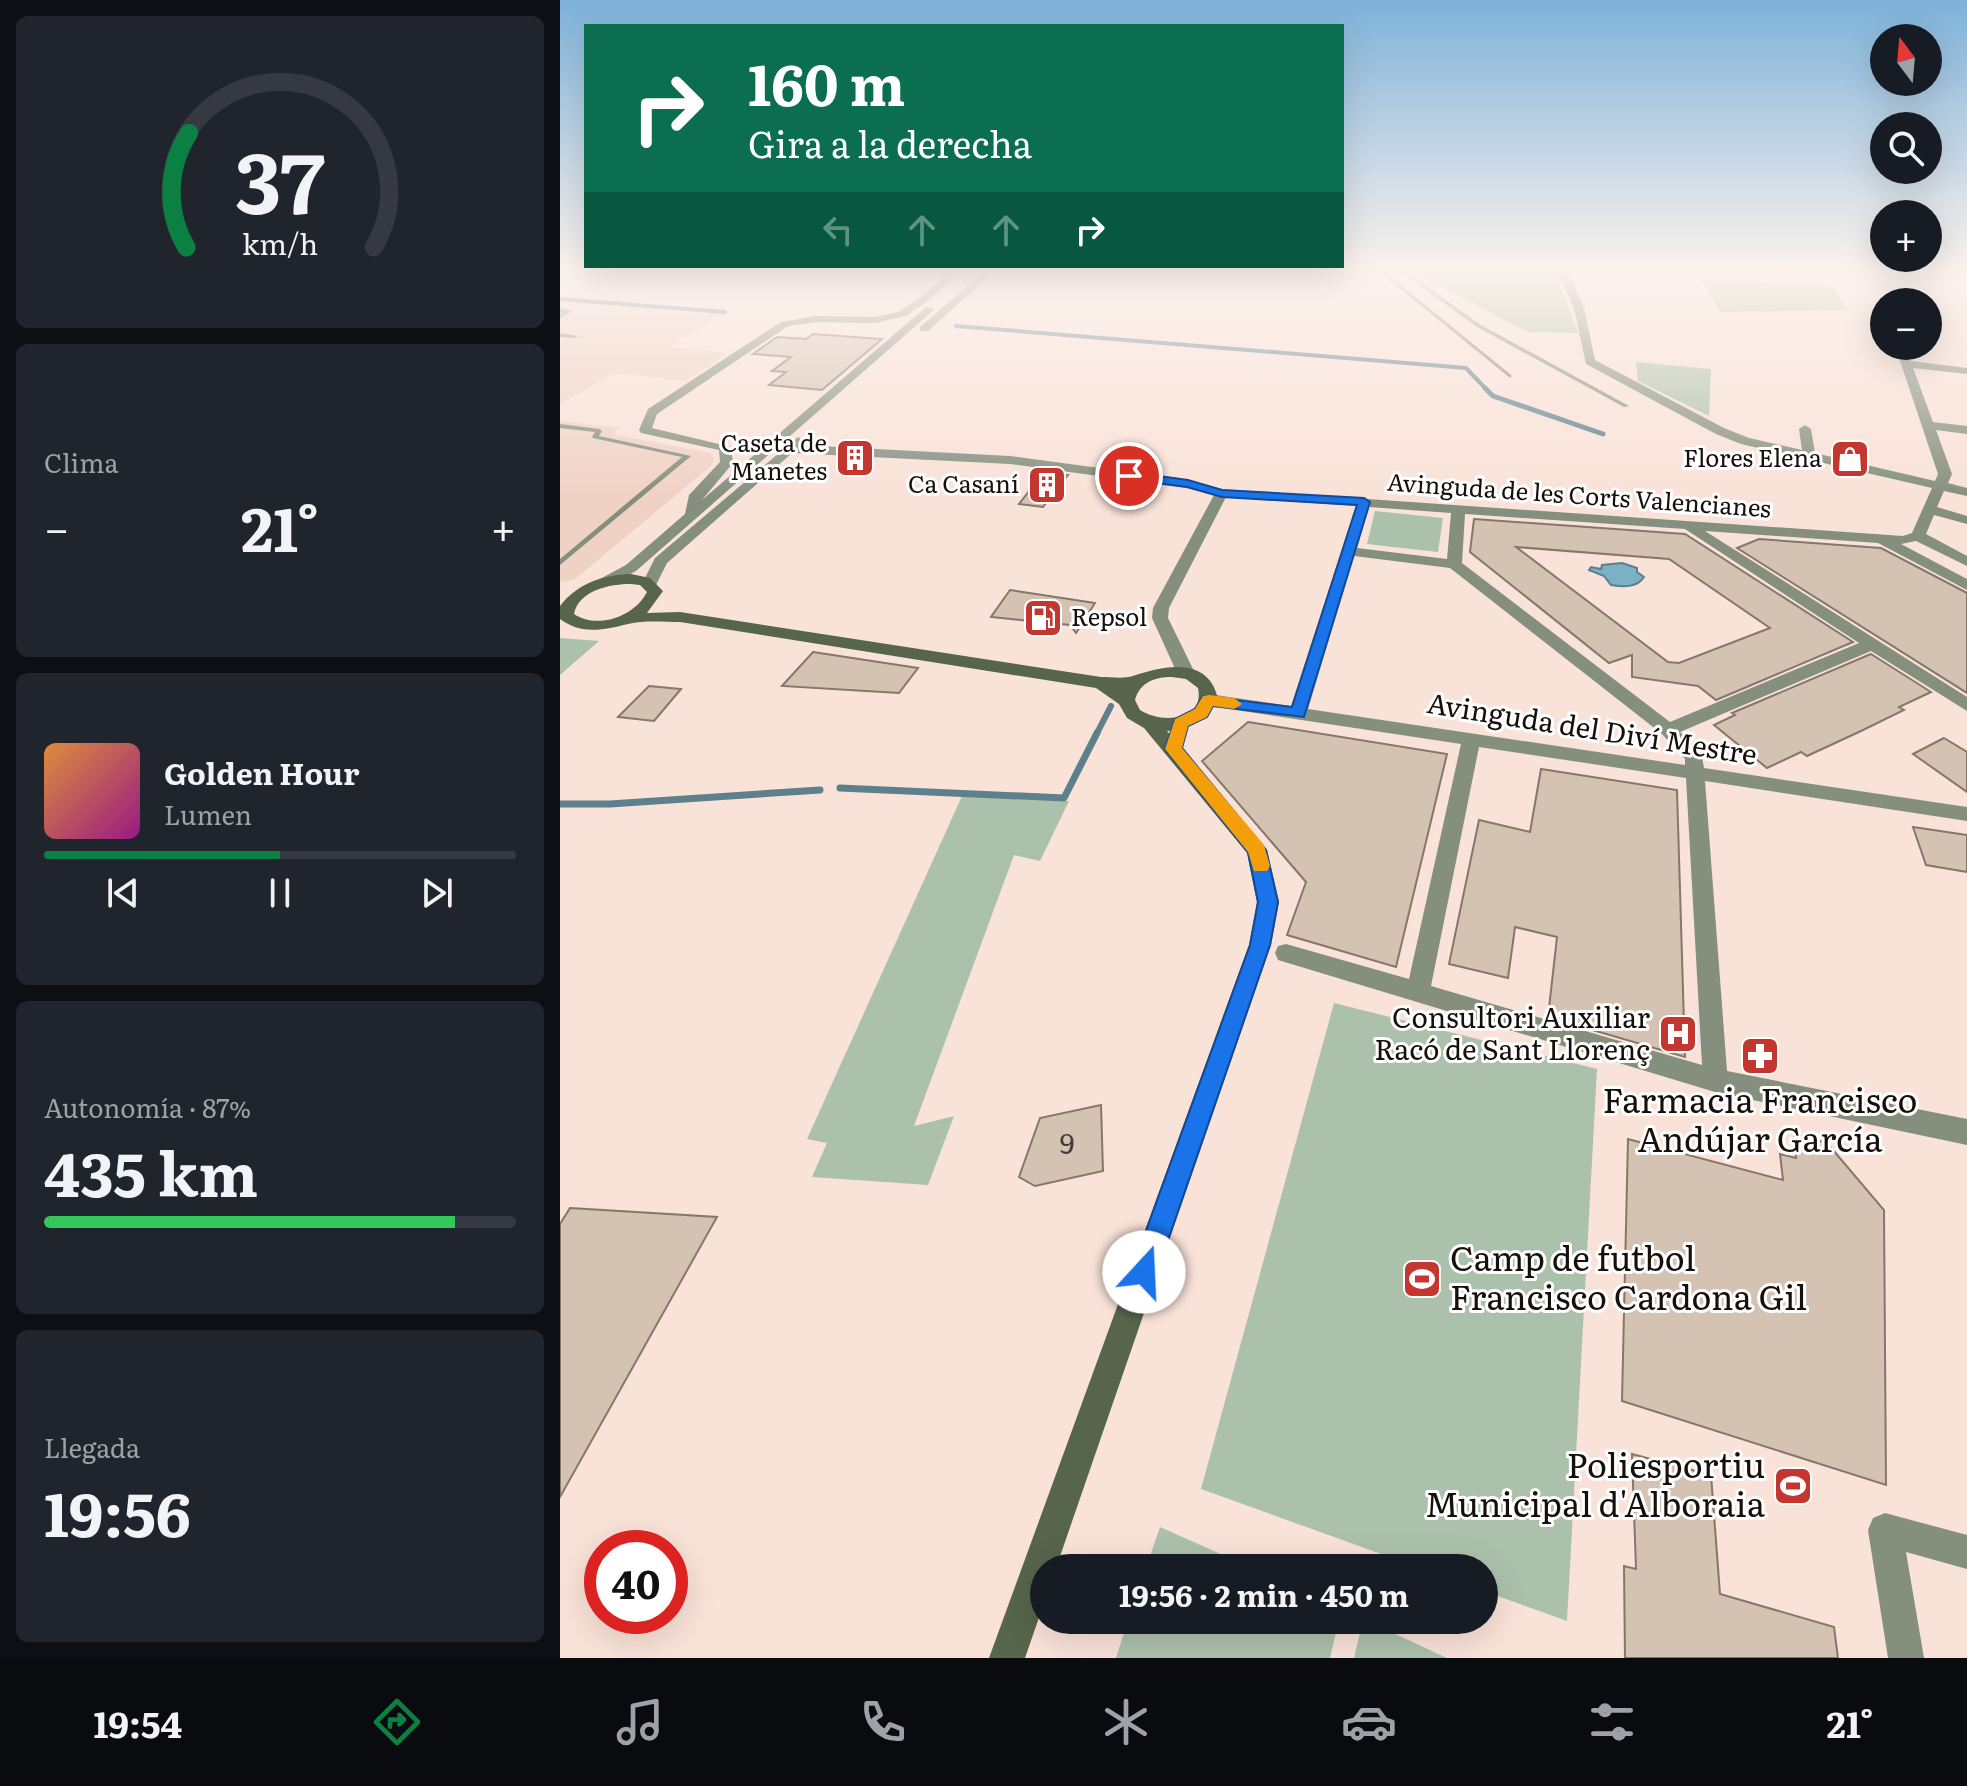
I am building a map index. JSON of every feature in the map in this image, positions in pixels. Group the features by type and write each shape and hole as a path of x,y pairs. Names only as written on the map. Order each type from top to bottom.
{"street":[{"path":"692,514 696,495 727,463 725,447 645,430 652,412 754,344"},
{"path":"889,344 631,568 571,601 563,610 569,620 580,625 680,617 1101,683 1137,682 1160,672 1186,673 1206,686 1209,700 1201,713 1177,736"},
{"path":"625,619 642,610 660,561 907,344"},
{"path":"1586,344 1590,362 1720,431 1745,441 1967,492"},
{"path":"1905,360 1945,474 1920,531"},
{"path":"1907,364 1967,371"},
{"path":"1928,425 1967,430"},
{"path":"1805,429 1809,456"},
{"name":"Avinguda de les Corts Valencianes","path":"790,449 1010,460 1188,484 1222,493 1884,541"},
{"path":"1186,673 1160,618 1161,608 1222,493"},
{"path":"1298,713 1364,502"},
{"path":"1454,564 1458,509"},
{"path":"1929,509 1967,520"},
{"path":"1688,526 1967,705"},
{"path":"1920,531 1967,562"},
{"path":"1884,541 1920,531 1967,549"},
{"path":"1884,541 1967,585"},
{"path":"1349,551 1454,564 1668,730 1694,757 1715,1080"},
{"path":"560,590 631,579 680,617"},
{"path":"1668,730 1872,644"},
{"path":"1126,700 1137,682"},
{"path":"1007,1658 1260,945 1268,902 1257,850 1177,736 1132,714 1126,700 1101,683"},
{"name":"Avinguda del Diví Mestre","path":"1209,700 1967,814"},
{"path":"1418,992 1471,739"},
{"path":"1286,953 1715,1080 1967,1132"},
{"path":"1906,1658 1885,1530 1967,1552"}],"lane":[{"path":"1513,344 1626,406"},
{"path":"560,426 599,431 595,437 687,456 560,563"}],"shaded area":[{"path":"560,344 673,344 669,347 728,353 686,381 614,373 560,404"},
{"path":"560,421 620,428 614,433 616,435 706,452 713,455 714,460 712,465 575,579 560,582"}],"green space":[{"path":"1636,362 1711,369 1709,416 1638,381"},
{"path":"1375,511 1443,518 1438,552 1367,544"},
{"path":"560,638 599,641 560,675"},
{"path":"962,796 1069,801 1040,861 1014,855 914,1126 954,1116 928,1185 812,1177 827,1143 807,1139"},
{"name":"Camp de futbol Francisco Cardona Gil","path":"1334,1003 1597,1069 1567,1621 1498,1596 1498,1554 1381,1554 1201,1489"},
{"path":"1160,1527 1221,1554 1151,1554"},
{"path":"1124,1634 1336,1634 1330,1658 1116,1658"},
{"path":"1360,1634 1395,1634 1447,1658 1354,1658"}],"water":[{"path":"1622,563 1637,568 1637,572 1644,577 1641,581 1634,585 1611,585 1604,576 1589,570 1591,567 1601,569 1602,565"}],"building":[{"path":"767,344 876,344 822,390 769,385 786,372 772,371 791,357 753,354"},
{"name":"Ca Casaní","path":"1044,472 1068,475 1043,507 1019,504"},
{"path":"1474,519 1685,534 1853,642 1716,700 1698,686 1632,677 1632,655 1609,663 1470,552","holes":["1516,547 1669,559 1770,628 1679,663 1668,662"]},
{"path":"1759,539 1881,548 1967,593 1967,693 1737,548"},
{"path":"1010,590 1095,603 1076,633 1070,625 991,617"},
{"path":"813,652 918,668 899,693 782,686"},
{"path":"1871,654 1931,692 1899,707 1904,710 1861,731 1807,756 1801,752 1767,768 1714,725 1735,715 1732,713"},
{"path":"649,686 681,689 654,721 618,717"},
{"path":"1248,722 1447,754 1396,967 1287,935 1306,882 1202,761"},
{"path":"1944,738 1967,752 1967,792 1913,754"},
{"path":"1541,769 1677,790 1685,1057 1548,1017 1557,937 1515,927 1508,978 1449,964 1479,820 1530,832"},
{"path":"1913,827 1967,835 1967,872 1926,865"},
{"path":"1101,1105 1103,1171 1035,1186 1019,1177 1040,1118"},
{"path":"1794,1134 1827,1143 1884,1210 1886,1485 1622,1401 1628,1139 1783,1180 1780,1154 1796,1158"},
{"path":"570,1208 717,1217 560,1497 560,1224"},
{"path":"1632,1454 1711,1475 1720,1594 1834,1627 1838,1658 1625,1658 1624,1566 1636,1569"}],"waterway":[{"path":"1179,344 1466,368 1487,390"},
{"path":"1487,390 1493,396 1603,434"},
{"path":"1096,735 1111,706"},
{"path":"840,788 1064,798 1097,733"},
{"path":"560,804 610,804 820,790"}],"railway":[{"path":"1471,344 1510,376"}],"slow traffic":[{"path":"1234,704 1209,700 1201,713 1181,723 1173,749 1257,850 1261,866"}],"place":[{"name":"Caseta de Manetes","path":"855,458"},
{"name":"Flores Elena","path":"1850,459"},
{"name":"Ca Casaní","path":"1047,485"},
{"name":"Repsol","path":"1043,618"},
{"name":"Consultori Auxiliar Racó de Sant Llorenç","path":"1678,1034"},
{"name":"Farmacia Francisco Andújar García","path":"1760,1056"},
{"name":"Camp de futbol Francisco Cardona Gil","path":"1422,1279"},
{"name":"Poliesportiu Municipal d'Alboraia","path":"1793,1486"}],"route":[{"path":"1129,476 1188,484 1222,493 1364,502 1298,713 1209,700 1201,713 1181,723 1173,749 1257,850 1268,902 1260,945 1144,1272"}]}
